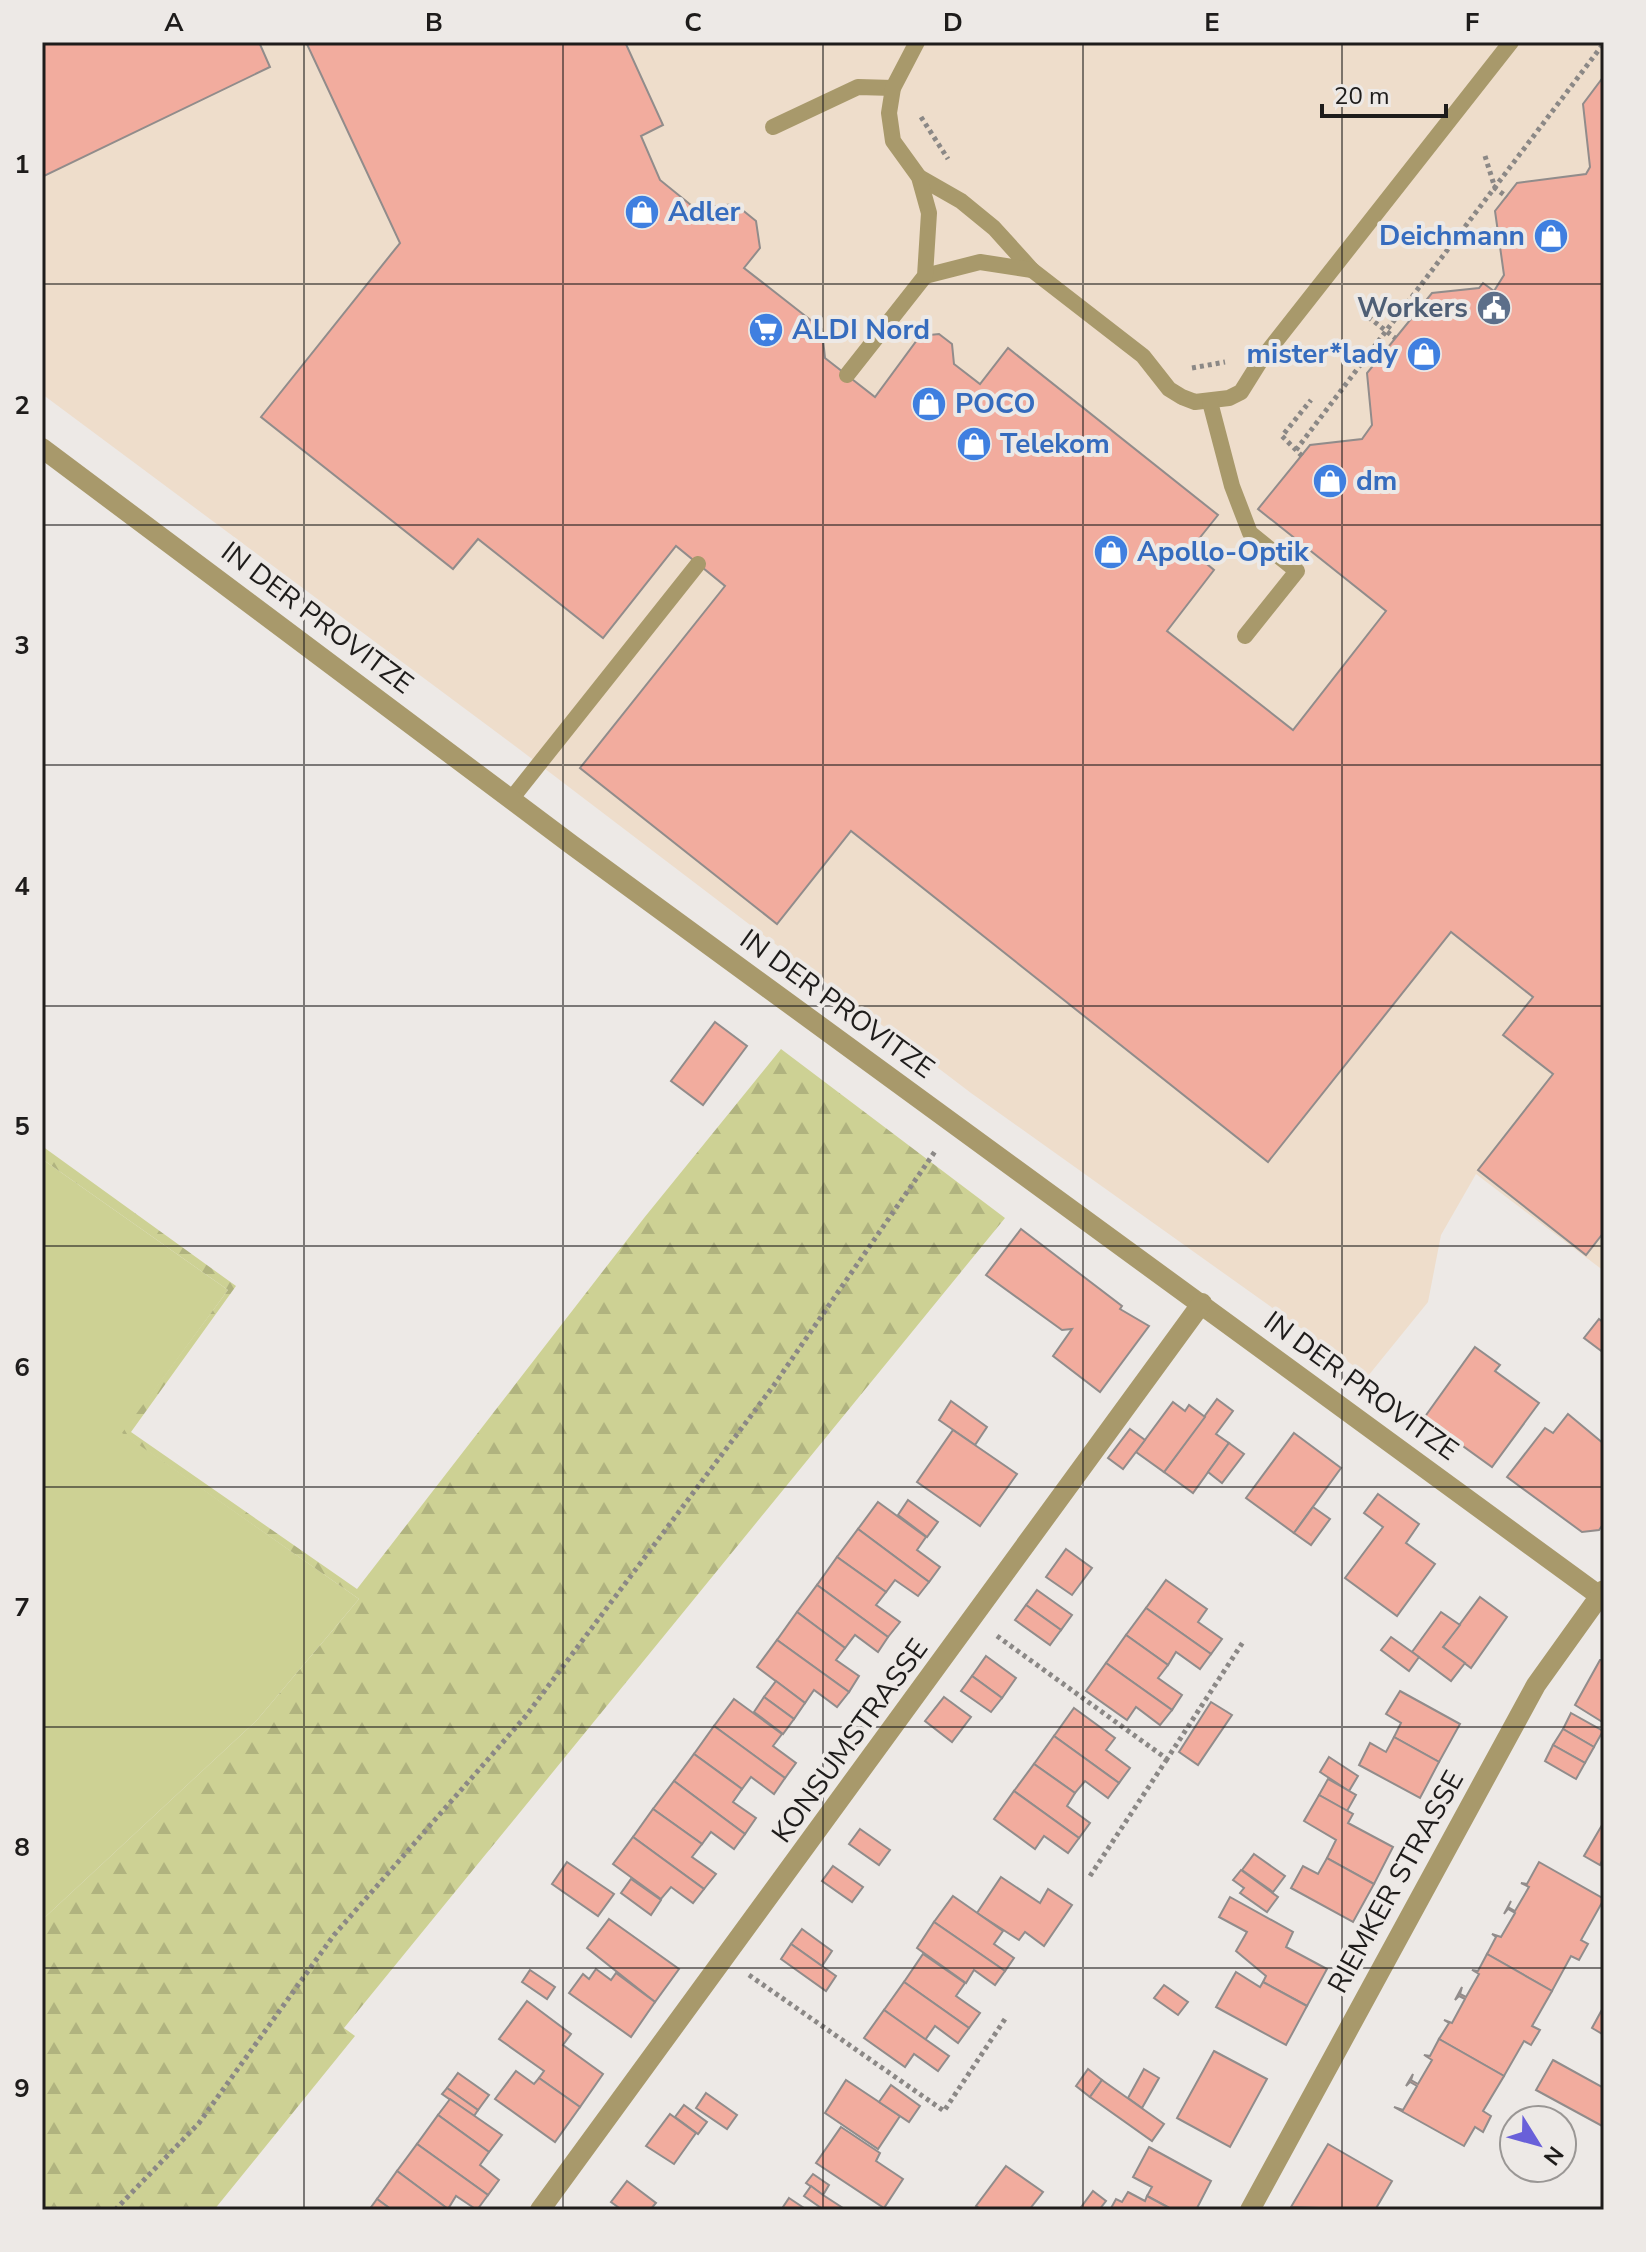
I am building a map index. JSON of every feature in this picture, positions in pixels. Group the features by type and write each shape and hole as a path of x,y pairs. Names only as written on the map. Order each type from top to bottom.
{"street":[{"name":"IN DER PROVITZE","path":"42,448 955,1125 1603,1594"},
{"name":"KONSUMSTRASSE","path":"540,2210 1202,1303"},
{"name":"RIEMKER STRASSE","path":"1250,2210 1536,1685 1603,1594"}],"lane":[{"path":"847,375 925,276 929,213 919,177 893,141 889,113 893,88 917,42"},
{"path":"919,177 961,201 994,228 1032,270 1143,356 1169,389 1195,402 1210,402 1241,392 1261,360 1511,42"},
{"path":"773,127 858,87 893,88"},
{"path":"925,276 980,262 1032,270"},
{"path":"1210,402 1232,486 1250,533 1297,571 1245,636"},
{"path":"512,798 698,564"}],"path":[{"path":"1296,450 1604,43"},
{"path":"1485,156 1495,188 1507,197"},
{"path":"1362,312 1395,338"},
{"path":"1302,456 1282,436 1311,400"},
{"path":"115,2210 199,2123 334,1935 525,1717 774,1385 955,1125"},
{"path":"974,1619 1167,1759"},
{"path":"1090,1876 1243,1642"},
{"path":"725,1958 944,2111 1007,2016"}],"shaded area":[{"path":"42,42 1604,42 1604,1271 1476,1174 1441,1235 1428,1302 1368,1376 971,1093 519,749 42,394"}],"green space":[{"path":"781,1049 1005,1218 344,2028 355,2036 214,2210 42,2210 42,1920 257,1720 359,1599 122,1433 228,1290 42,1159 42,1146 236,1286 131,1432 357,1589 644,1218"},
{"path":"42,1159 228,1290 123,1433 359,1599 257,1720 42,1920"}],"building":[{"path":"42,42 259,42 270,67 42,177"},
{"path":"306,42 625,42 663,125 641,136 660,180 702,214 707,207 735,204 756,221 760,248 744,268 822,329 825,358 875,397 920,336 939,334 952,344 954,364 980,384 1008,348 1218,515 1190,550 1214,570 1167,631 1293,730 1386,611 1258,509 1310,445 1362,439 1372,425 1367,373 1432,293 1479,288 1483,283 1494,291 1504,275 1495,211 1517,183 1586,174 1590,167 1583,104 1604,76 1604,1232 1586,1255 1478,1170 1553,1074 1503,1035 1533,997 1451,932 1268,1162 851,831 777,924 580,768 725,586 676,546 603,638 478,539 453,569 261,417 400,243"},
{"path":"715,1022 747,1046 703,1105 671,1081"},
{"path":"1021,1229 1122,1306 1120,1309 1149,1326 1100,1392 1053,1356 1072,1329 1062,1330 986,1275"},
{"path":"1599,1319 1604,1323 1604,1353 1584,1338"},
{"path":"1475,1347 1500,1365 1495,1371 1539,1403 1492,1467 1424,1418"},
{"path":"1217,1399 1233,1411 1216,1434 1229,1443 1193,1493 1164,1472"},
{"path":"951,1401 987,1427 975,1445 939,1420"},
{"path":"1173,1402 1185,1411 1189,1405 1205,1417 1164,1472 1136,1452"},
{"path":"1568,1414 1604,1444 1604,1523 1599,1530 1582,1532 1507,1477 1545,1428 1553,1433"},
{"path":"1130,1429 1145,1440 1123,1469 1108,1458"},
{"path":"953,1430 1017,1474 980,1526 917,1482"},
{"path":"1294,1433 1341,1468 1294,1533 1246,1498"},
{"path":"1229,1443 1244,1454 1222,1483 1208,1472"},
{"path":"1378,1494 1419,1524 1406,1543 1435,1564 1397,1616 1345,1578 1383,1527 1364,1513"},
{"path":"908,1500 938,1522 927,1537 898,1515"},
{"path":"878,1502 926,1537 917,1550 940,1567 929,1582 858,1529"},
{"path":"1313,1507 1330,1519 1311,1545 1294,1533"},
{"path":"858,1529 929,1582 918,1596 895,1580 886,1592 837,1557"},
{"path":"1066,1549 1092,1568 1072,1595 1046,1577"},
{"path":"837,1557 886,1592 876,1605 900,1622 888,1637 817,1585"},
{"path":"1166,1580 1207,1609 1198,1622 1222,1639 1211,1654 1146,1608"},
{"path":"817,1585 888,1637 878,1652 855,1635 845,1648 797,1612"},
{"path":"1037,1590 1072,1615 1061,1630 1026,1605"},
{"path":"1480,1597 1507,1617 1471,1668 1443,1647"},
{"path":"1026,1605 1061,1630 1050,1645 1015,1620"},
{"path":"1146,1608 1211,1654 1200,1669 1176,1652 1168,1665 1126,1635"},
{"path":"797,1612 845,1648 836,1660 859,1676 849,1692 777,1640"},
{"path":"1441,1612 1460,1625 1443,1647 1465,1663 1451,1681 1412,1652"},
{"path":"1126,1635 1168,1665 1158,1678 1182,1695 1172,1710 1106,1663"},
{"path":"1391,1637 1419,1657 1409,1671 1381,1650"},
{"path":"777,1640 849,1692 837,1707 814,1690 805,1703 757,1667"},
{"path":"986,1656 1016,1678 1002,1698 972,1676"},
{"path":"1600,1660 1604,1660 1604,1723 1575,1705"},
{"path":"1106,1663 1172,1710 1160,1725 1136,1707 1127,1720 1086,1691"},
{"path":"972,1676 1002,1698 991,1712 961,1691"},
{"path":"776,1681 805,1703 794,1719 764,1697"},
{"path":"1400,1691 1460,1724 1439,1762 1394,1737 1401,1723 1386,1714"},
{"path":"764,1697 794,1719 783,1734 754,1712"},
{"path":"944,1697 971,1717 952,1742 925,1721"},
{"path":"734,1699 782,1734 773,1746 796,1763 785,1778 714,1726"},
{"path":"1211,1702 1232,1715 1198,1765 1179,1752"},
{"path":"1074,1708 1115,1738 1106,1750 1130,1768 1119,1783 1054,1736"},
{"path":"1571,1713 1603,1731 1594,1747 1563,1729"},
{"path":"714,1726 785,1778 774,1794 751,1777 742,1789 694,1754"},
{"path":"1563,1729 1594,1747 1585,1763 1553,1745"},
{"path":"1054,1736 1119,1783 1108,1798 1085,1781 1075,1793 1034,1764"},
{"path":"1394,1737 1439,1762 1420,1798 1359,1765 1370,1743 1386,1752"},
{"path":"1553,1745 1585,1763 1576,1779 1545,1761"},
{"path":"694,1754 742,1789 733,1802 756,1818 745,1834 674,1781"},
{"path":"1329,1757 1358,1776 1349,1791 1320,1772"},
{"path":"1034,1764 1075,1793 1067,1806 1090,1823 1079,1838 1014,1791"},
{"path":"1328,1779 1356,1795 1347,1811 1319,1795"},
{"path":"674,1781 745,1834 734,1849 711,1832 702,1844 653,1809"},
{"path":"1014,1791 1079,1838 1068,1853 1044,1836 1035,1849 994,1819"},
{"path":"1319,1795 1353,1814 1348,1823 1393,1847 1374,1884 1327,1858 1336,1840 1304,1821"},
{"path":"653,1809 702,1844 692,1857 716,1874 704,1889 633,1837"},
{"path":"1602,1825 1604,1857 1600,1865 1584,1856"},
{"path":"860,1829 890,1850 879,1865 849,1844"},
{"path":"633,1837 704,1889 693,1903 671,1887 661,1899 613,1864"},
{"path":"1254,1854 1285,1876 1273,1892 1242,1870"},
{"path":"1327,1858 1374,1884 1353,1922 1291,1888 1303,1866 1318,1874"},
{"path":"567,1862 614,1894 598,1916 552,1884"},
{"path":"1539,1862 1604,1899 1581,1940 1588,1944 1579,1960 1571,1956 1552,1991 1487,1954 1496,1937 1492,1934 1501,1937 1515,1913 1508,1909 1504,1914 1511,1901 1508,1907 1515,1911 1529,1887 1521,1883 1527,1884"},
{"path":"833,1866 863,1887 852,1902 822,1881"},
{"path":"1241,1870 1278,1897 1267,1912 1240,1893 1244,1888 1233,1880"},
{"path":"1001,1877 1040,1903 1048,1889 1072,1905 1044,1946 1025,1932 1019,1940 977,1913"},
{"path":"631,1879 661,1900 651,1915 621,1893"},
{"path":"953,1896 1003,1931 994,1944 1014,1958 1005,1971 934,1922"},
{"path":"1230,1897 1293,1932 1286,1947 1327,1969 1307,2006 1263,1982 1266,1976 1236,1951 1247,1932 1219,1917"},
{"path":"609,1919 679,1969 655,2002 587,1948"},
{"path":"934,1922 1005,1971 995,1985 974,1970 966,1983 917,1948"},
{"path":"802,1929 832,1951 822,1966 791,1944"},
{"path":"791,1944 836,1976 826,1991 781,1959"},
{"path":"923,1954 965,1983 956,1996 980,2013 969,2028 904,1982"},
{"path":"1487,1954 1552,1991 1532,2026 1540,2030 1531,2045 1524,2041 1504,2076 1439,2039 1449,2023 1444,2020 1452,2023 1465,1999 1459,1996 1455,2000 1462,1987 1460,1994 1466,1997 1479,1974 1472,1970 1478,1971"},
{"path":"596,1969 611,1980 616,1973 655,2002 631,2037 569,1993 583,1974 589,1979"},
{"path":"530,1970 555,1987 547,1999 522,1982"},
{"path":"1236,1972 1260,1987 1263,1982 1307,2006 1286,2045 1216,2007"},
{"path":"904,1982 969,2028 958,2043 935,2026 925,2040 884,2010"},
{"path":"1164,1985 1188,2002 1178,2015 1154,1998"},
{"path":"527,2001 571,2034 563,2045 603,2074 580,2107 539,2078 544,2071 499,2039"},
{"path":"1604,2006 1604,2035 1592,2028"},
{"path":"884,2010 949,2056 938,2071 914,2054 905,2067 864,2038"},
{"path":"1439,2039 1504,2076 1483,2111 1491,2116 1483,2132 1475,2127 1464,2146 1394,2107 1403,2110 1417,2086 1410,2082 1406,2086 1413,2074 1411,2080 1418,2084 1432,2060 1424,2055 1430,2056"},
{"path":"1214,2051 1267,2079 1230,2147 1177,2118"},
{"path":"1553,2060 1604,2088 1604,2127 1578,2113 1578,2104 1562,2104 1536,2090"},
{"path":"1088,2069 1102,2080 1090,2097 1076,2086"},
{"path":"1144,2069 1159,2078 1142,2108 1128,2098"},
{"path":"516,2071 534,2084 539,2078 580,2107 555,2142 495,2099"},
{"path":"458,2073 489,2095 478,2110 447,2088"},
{"path":"846,2080 900,2116 878,2149 825,2113"},
{"path":"1102,2080 1164,2124 1152,2141 1090,2097"},
{"path":"891,2085 920,2106 909,2122 879,2102"},
{"path":"447,2088 478,2110 474,2116 442,2094"},
{"path":"706,2093 737,2115 727,2129 696,2108"},
{"path":"450,2099 502,2135 489,2152 438,2115"},
{"path":"684,2105 707,2122 698,2134 675,2117"},
{"path":"670,2114 696,2133 674,2164 646,2146"},
{"path":"438,2115 489,2152 480,2165 499,2180 488,2195 417,2144"},
{"path":"841,2127 880,2153 876,2161 903,2179 884,2208 816,2163"},
{"path":"417,2144 488,2195 477,2210 456,2196 448,2209 397,2171"},
{"path":"1328,2144 1392,2181 1375,2210 1291,2207"},
{"path":"1149,2147 1211,2181 1196,2210 1173,2210 1147,2196 1152,2187 1133,2177"},
{"path":"1006,2166 1043,2192 1029,2210 982,2210 976,2206"},
{"path":"397,2171 448,2209 392,2210 377,2199"},
{"path":"813,2174 829,2185 823,2195 806,2183"},
{"path":"627,2181 656,2203 650,2210 622,2210 611,2202"},
{"path":"811,2186 846,2210 824,2210 804,2196"},
{"path":"1093,2191 1106,2201 1099,2210 1079,2210"},
{"path":"1128,2192 1145,2201 1147,2196 1173,2210 1110,2210 1116,2199 1122,2202"},
{"path":"789,2198 807,2210 781,2210"},
{"path":"377,2199 392,2210 369,2210"}],"place":[{"name":"Adler","path":"642,212"},
{"name":"Deichmann","path":"1551,236"},
{"name":"Workers","path":"1494,308"},
{"name":"ALDI Nord","path":"766,330"},
{"name":"mister*lady","path":"1424,354"},
{"name":"POCO","path":"929,404"},
{"name":"Telekom","path":"974,444"},
{"name":"dm","path":"1330,481"},
{"name":"Apollo-Optik","path":"1111,552"}]}
